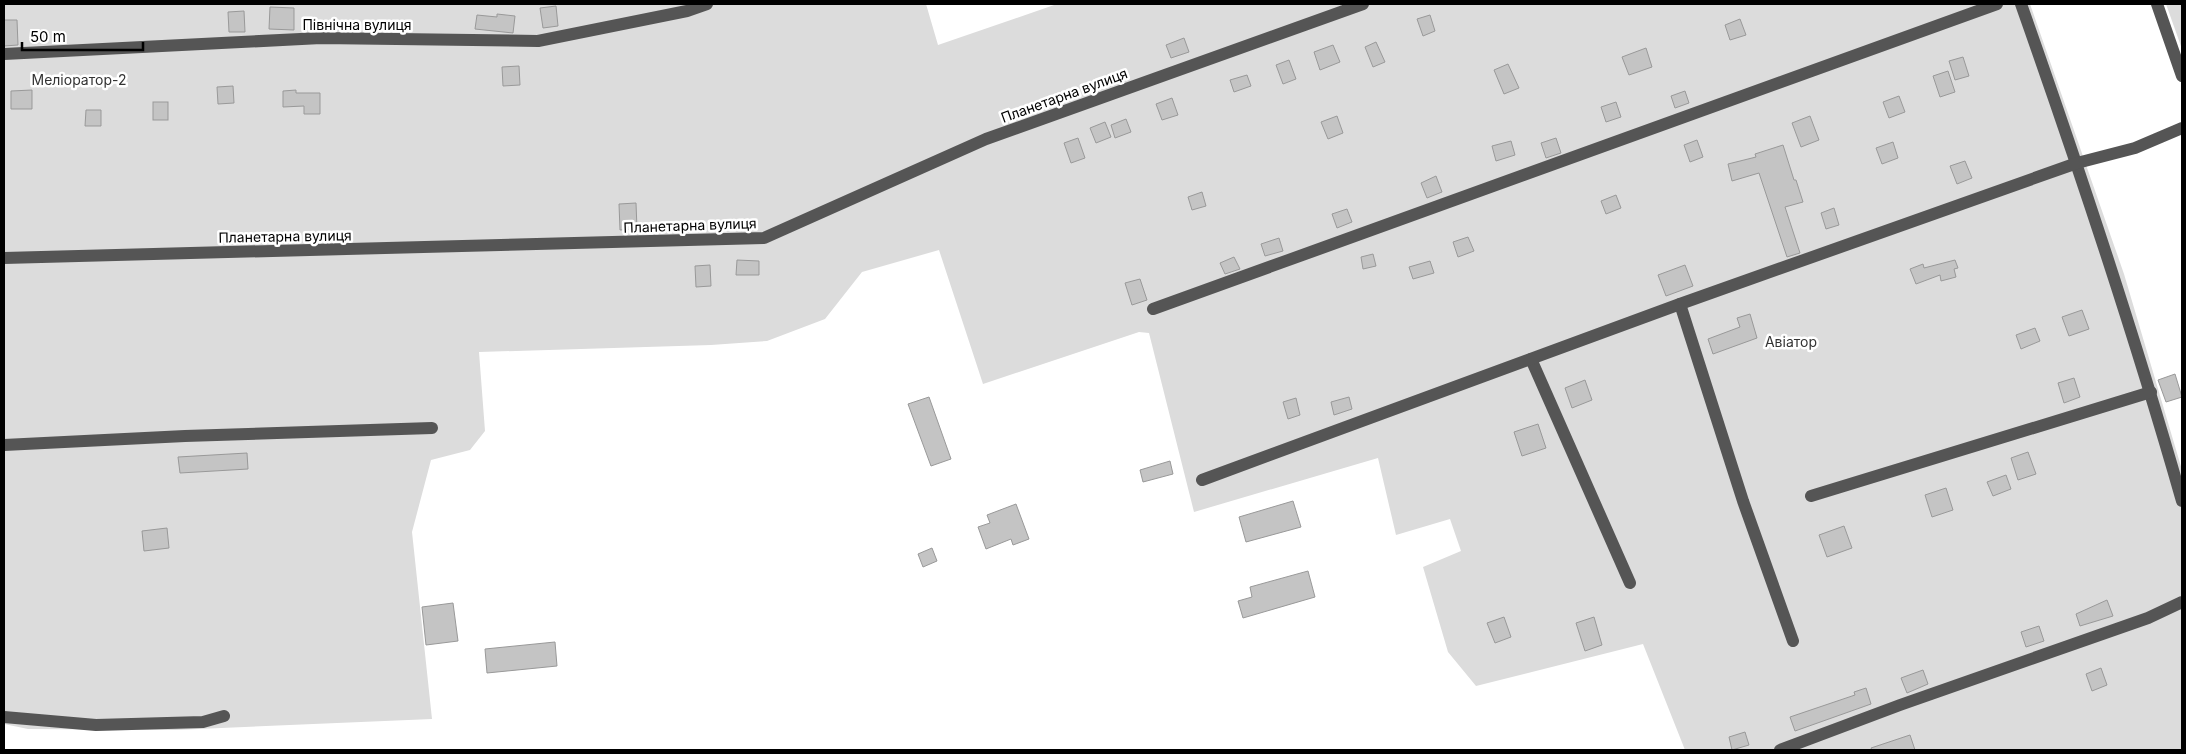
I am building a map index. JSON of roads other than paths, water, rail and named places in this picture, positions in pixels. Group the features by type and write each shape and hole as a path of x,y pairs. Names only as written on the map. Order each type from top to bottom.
{"street":[{"name":"Північна вулиця","path":"4,54 321,38 538,41 687,11 707,4"},
{"name":"Планетарна вулиця","path":"4,258 764,238 986,139 1363,4"},
{"path":"1153,309 1997,4"},
{"path":"2021,4 2077,163 2151,392 2182,501"},
{"path":"2157,4 2182,76"},
{"path":"1202,480 1680,304 2077,163 2135,148 2182,128"},
{"path":"1680,304 1743,501 1792,641"},
{"path":"1531,359 1630,583"},
{"path":"1811,496 2151,392"},
{"path":"4,445 185,436 432,428"},
{"path":"1780,750 1900,705 2148,618 2182,602"},
{"path":"4,717 96,725 203,722 224,716"}],"park label":[{"name":"Меліоратор-2","path":"79,79"},
{"name":"Авіатор","path":"1791,341"}]}
